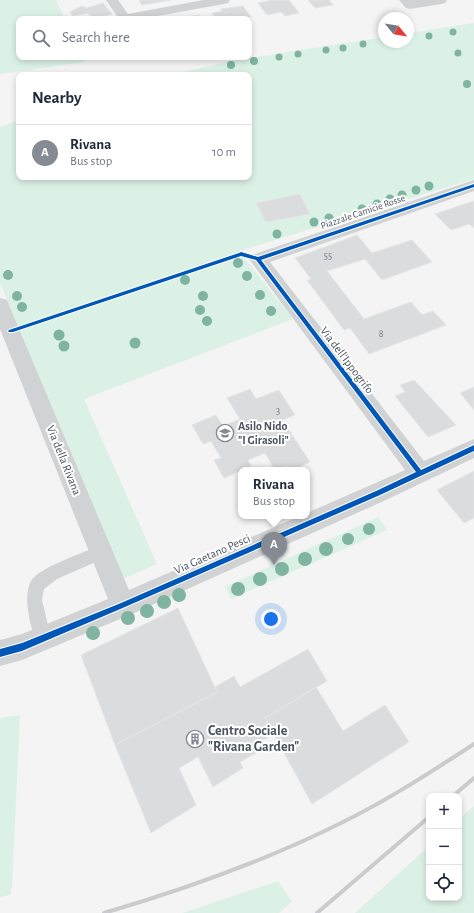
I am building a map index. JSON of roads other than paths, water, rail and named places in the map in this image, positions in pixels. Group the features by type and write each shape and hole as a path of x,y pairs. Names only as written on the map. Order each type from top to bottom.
{"street":[{"path":"112,0 124,16"},
{"path":"136,16 224,0"},
{"path":"405,0 410,5 441,0"},
{"name":"Piazzale Camicie Rosse","path":"258,259 473,186"},
{"name":"Via dell'Ippogrifo","path":"258,259 420,474"},
{"name":"Via della Rivana","path":"2,313 123,605"},
{"name":"Via Gaetano Pesci","path":"0,653 43,638 123,605 371,496 474,448"}],"lane":[{"path":"43,638 34,600 37,585 43,578 102,552"}],"railway":[{"path":"104,913 195,884 254,862 312,837 392,795 474,744"},
{"path":"456,793 474,778"},
{"path":"317,913 426,820"}],"place":[{"name":"Asilo Nido \"I Girasoli\"","path":"225,433"},
{"name":"Rivana","path":"274,565"},
{"name":"Centro Sociale \"Rivana Garden\"","path":"195,739"}]}
